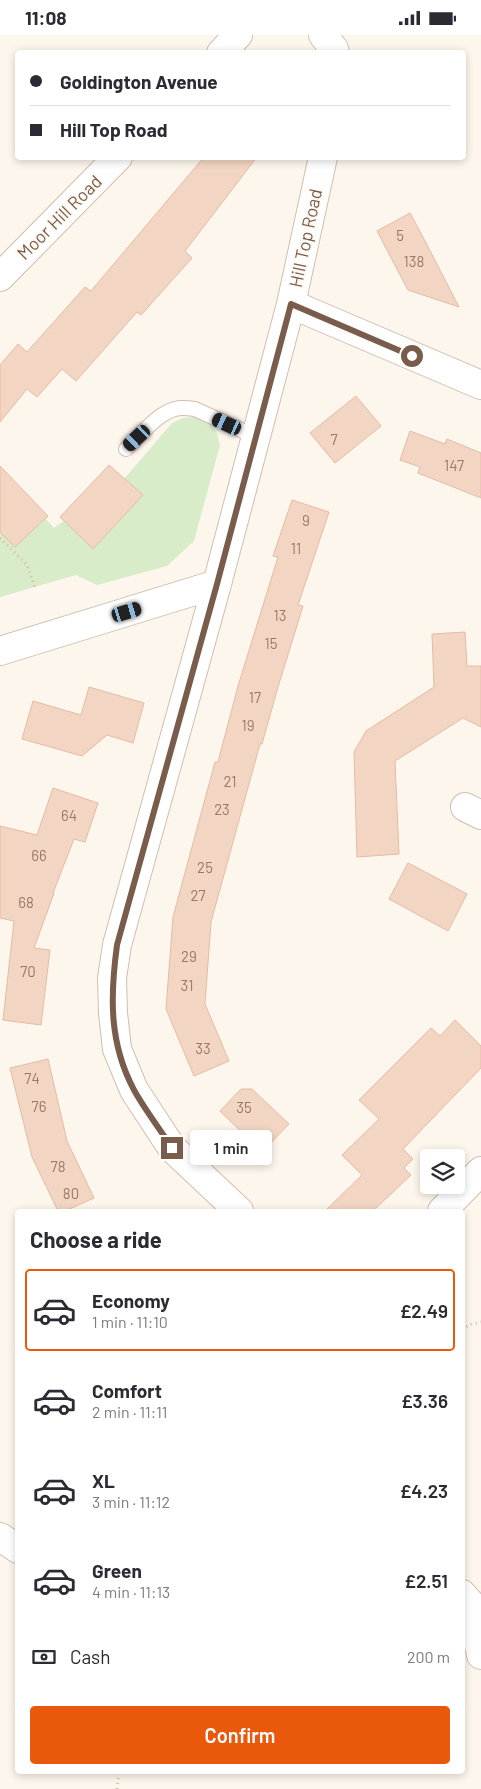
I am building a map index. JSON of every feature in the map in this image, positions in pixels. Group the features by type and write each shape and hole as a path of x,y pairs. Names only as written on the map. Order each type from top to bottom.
{"street":[{"path":"224,50 238,35"},
{"path":"323,35 333,50"},
{"name":"Moor Hill Road","path":"0,277 115,160"},
{"name":"Hill Top Road","path":"237,1209 172,1148 134,1091 117,1049 112,978 117,945 217,584 291,304 322,160"},
{"path":"291,304 481,385"},
{"path":"0,651 217,584"},
{"path":"444,1209 477,1167"},
{"path":"0,1537 15,1547"},
{"path":"465,1597 470,1603 481,1655"}],"lane":[{"path":"126,449 159,418 174,409 195,409 256,437"}],"path":[{"path":"0,538 27,565 36,589"},
{"path":"465,1328 481,1322"},
{"path":"117,1789 119,1774"}],"green space":[{"path":"194,417 205,422 215,430 220,445 194,541 167,566 97,585 76,575 0,597 0,469 54,528 124,479 172,423 183,418"}],"building":[{"path":"201,160 255,160 185,251 192,258 141,315 137,312 76,381 62,369 37,397 27,389 0,422 0,365 18,344 27,352 85,287 91,291"},
{"path":"410,213 459,307 408,290 377,231"},
{"path":"356,396 381,426 335,463 310,433"},
{"path":"410,431 445,444 447,439 481,453 481,498 418,473 420,467 400,460"},
{"path":"109,465 143,495 93,549 60,517"},
{"path":"0,466 48,516 15,547 0,532"},
{"path":"292,500 329,512 298,605 303,606 262,744 260,744 211,922 205,1004 229,1061 194,1076 166,1009 173,917 215,762 218,762 238,686 278,557 273,556"},
{"path":"465,632 467,666 481,666 481,727 463,718 395,761 399,854 357,857 354,752 366,731 434,687 432,634"},
{"path":"89,687 144,703 133,743 107,735 82,756 22,739 33,701 81,715"},
{"path":"53,788 98,803 85,842 74,839 34,948 50,950 41,1025 3,1020 14,921 0,918 0,826 37,835"},
{"path":"408,863 467,894 448,931 389,899"},
{"path":"455,1020 481,1046 481,1068 403,1149 413,1159 404,1168 411,1175 375,1209 327,1209 362,1175 342,1155 379,1119 359,1100 431,1028 440,1036"},
{"path":"48,1059 67,1141 94,1198 69,1209 57,1209 32,1157 10,1068"},
{"path":"241,1089 252,1089 289,1124 262,1152 220,1111"}],"route":[{"path":"172,1148 134,1091 117,1049 112,978 117,945 217,584 291,304 412,356"}]}
